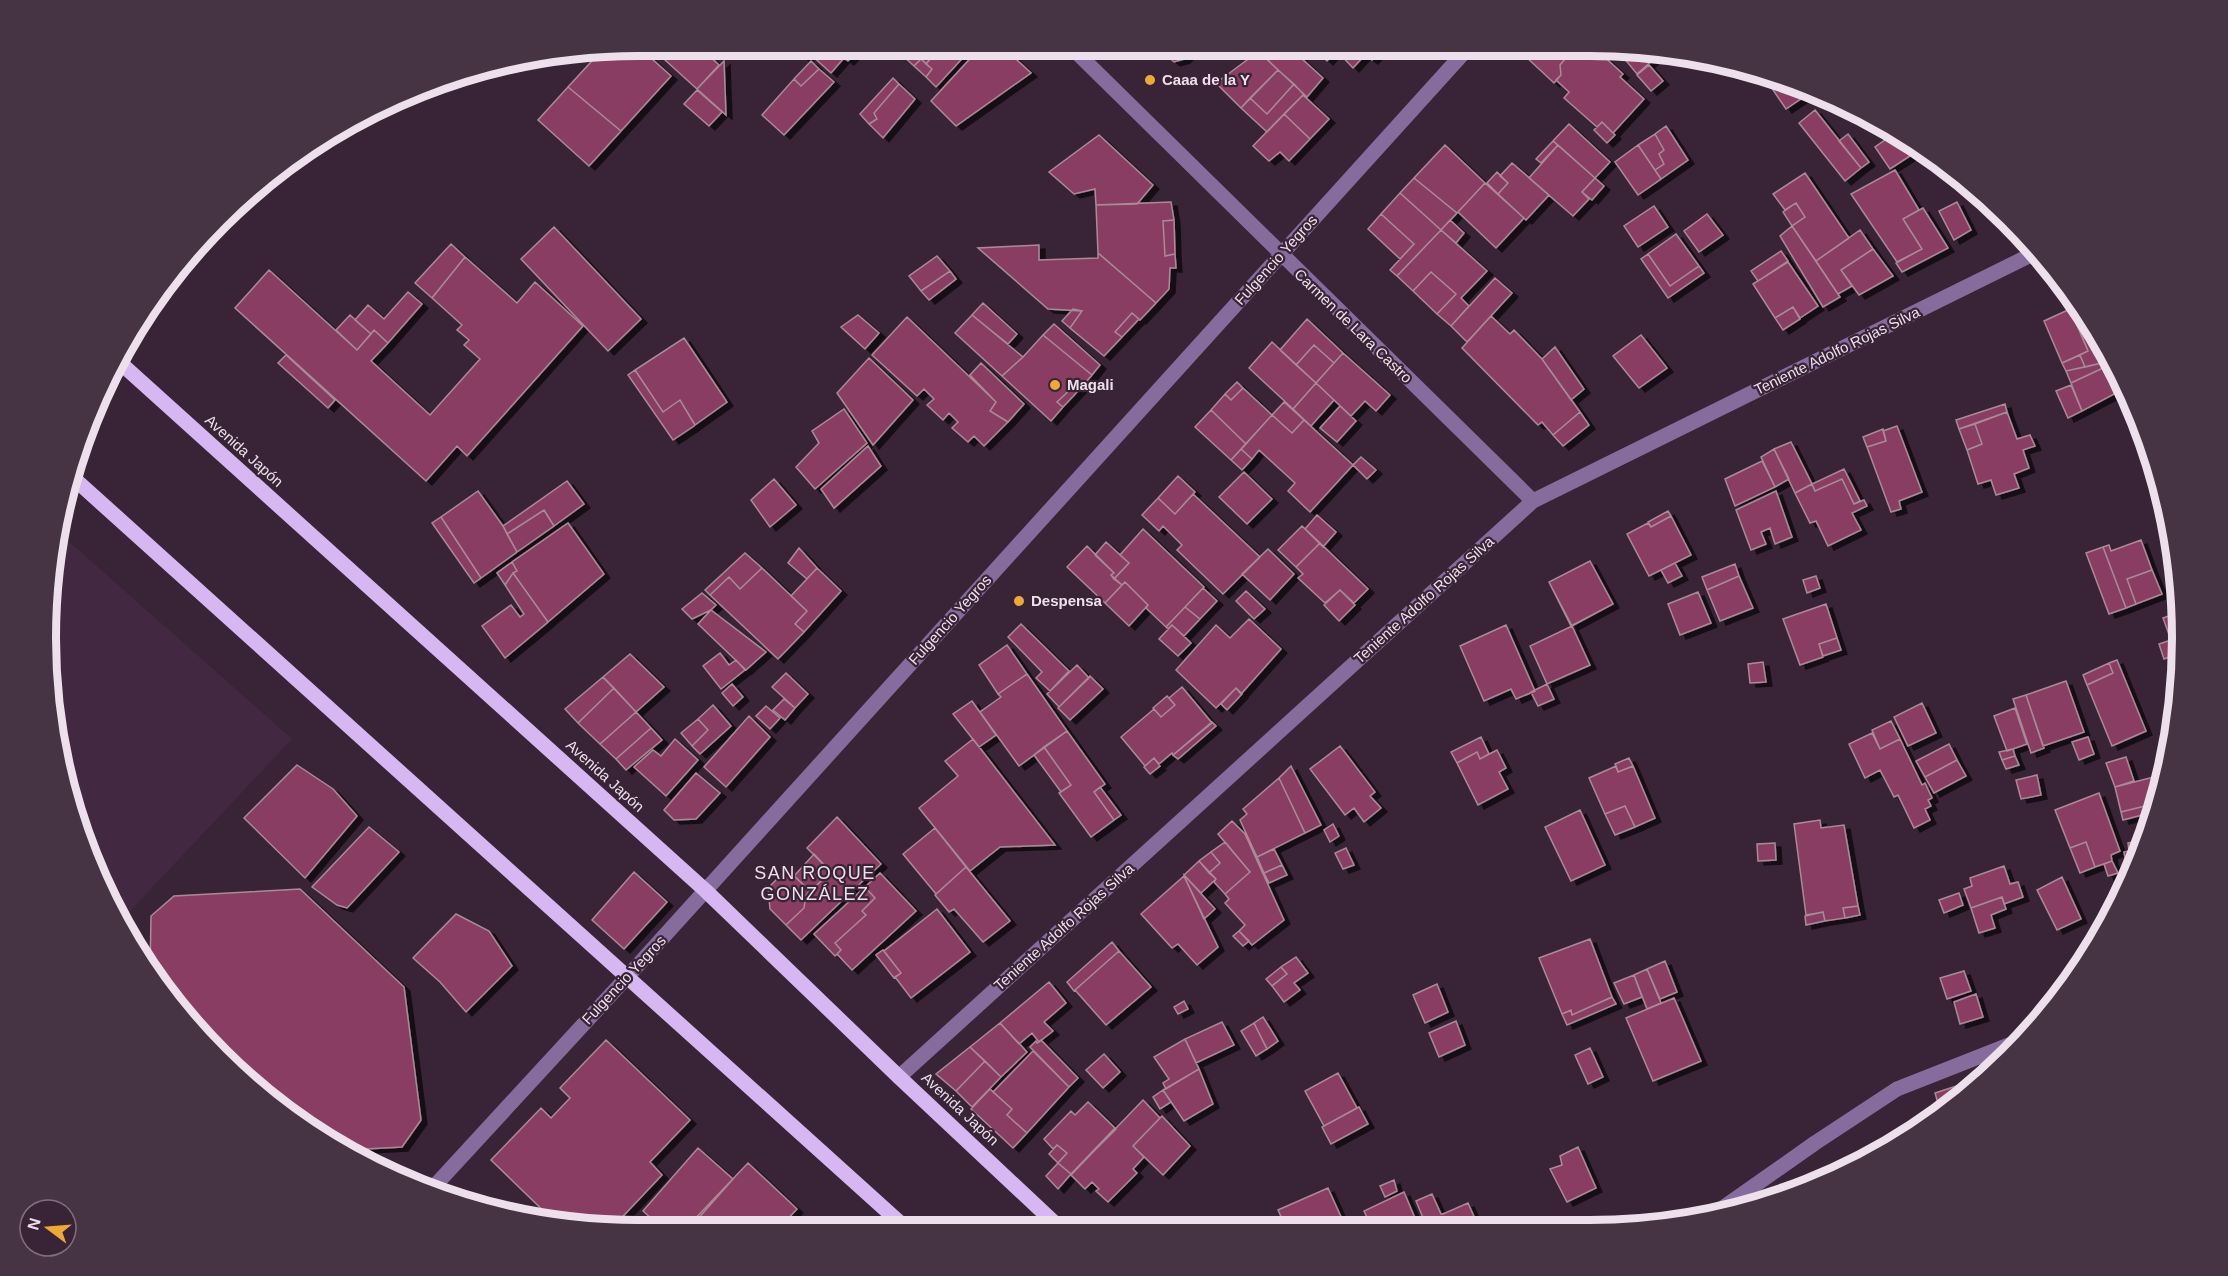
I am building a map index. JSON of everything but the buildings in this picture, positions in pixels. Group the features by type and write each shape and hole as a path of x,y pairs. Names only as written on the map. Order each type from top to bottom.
{"main road":[{"name":"Avenida Japón","path":"124,366 706,891 1051,1220"},
{"path":"77,481 897,1220"}],"street":[{"name":"Carmen de Lara Castro","path":"1080,56 1533,501"},
{"name":"Fulgencio Yegros","path":"436,1184 706,891 1461,56"},
{"name":"Teniente Adolfo Rojas Silva","path":"899,1077 1533,501 2029,256"},
{"path":"1730,1203 1815,1143 1897,1089 2004,1048"}],"shaded area":[{"path":"65,538 292,739 126,915 100,861 86,825 75,789 60,714 56,638 60,562"}],"place":[{"name":"Caaa de la Y","path":"1150,80"},
{"name":"Magali","path":"1055,385"},
{"name":"Despensa","path":"1019,601"}],"district":[{"name":"SAN ROQUE GONZÁLEZ","path":"815,883"}]}
